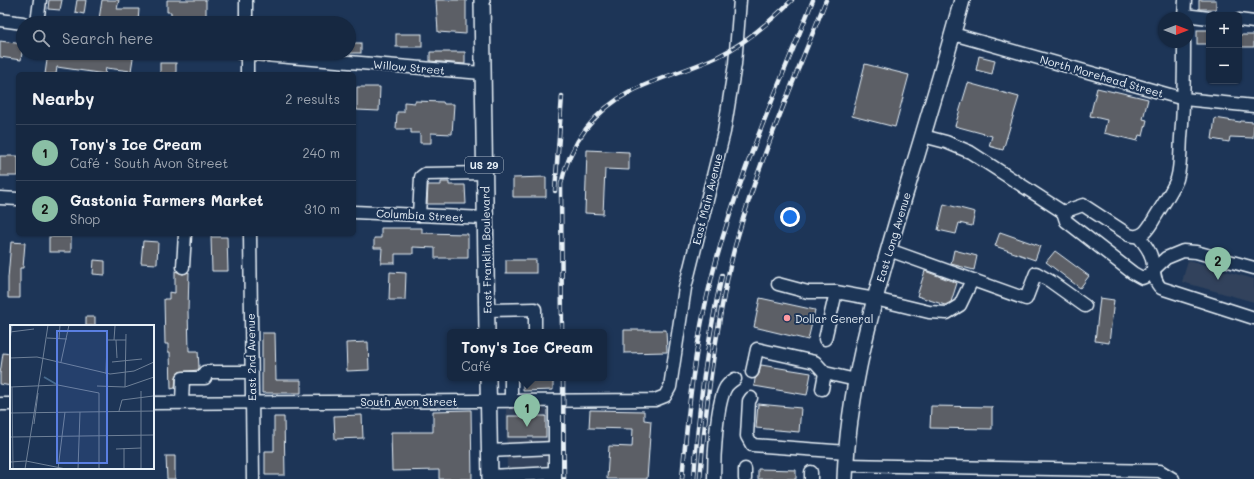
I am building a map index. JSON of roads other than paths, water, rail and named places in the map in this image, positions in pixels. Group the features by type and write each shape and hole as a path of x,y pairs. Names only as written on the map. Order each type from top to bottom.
{"main road":[{"name":"East Franklin Boulevard","path":"482,0 487,329"},
{"name":"East Long Avenue","path":"846,465 851,409 856,380 875,299 962,0"},
{"path":"488,381 490,478"}],"street":[{"path":"38,16 40,0"},
{"path":"246,0 246,16"},
{"name":"East Main Avenue","path":"665,396 670,387 685,288 724,132 735,64 740,0"},
{"path":"1184,12 1185,0"},
{"path":"1194,17 1206,18"},
{"path":"0,20 16,22"},
{"path":"1242,20 1254,22"},
{"name":"North Morehead Street","path":"953,34 1184,99 1254,106"},
{"path":"1063,212 1083,205 1129,235 1139,237 1144,234 1176,181 1179,168 1184,99 1184,48"},
{"path":"246,60 247,72"},
{"name":"Willow Street","path":"328,60 482,73"},
{"path":"923,136 946,142 970,152 1063,212 1066,221 1133,273 1142,278 1148,276 1154,268 1171,255 1189,250 1254,268"},
{"path":"419,215 421,177 425,174 484,173"},
{"path":"0,198 16,199"},
{"name":"Columbia Street","path":"356,212 485,218"},
{"path":"183,267 185,236"},
{"name":"East 2nd Avenue","path":"250,236 253,479"},
{"path":"1139,237 1151,254 1155,280 1161,288 1254,318"},
{"path":"889,250 1026,299 1036,273 1050,280 1085,306"},
{"path":"778,284 808,292 836,292 875,299 929,312 947,314 960,305 972,280"},
{"path":"825,339 836,292"},
{"path":"487,310 535,309 535,329"},
{"path":"752,372 757,349 815,362 825,373 856,380"},
{"path":"182,402 183,378 205,378 205,372 251,372"},
{"path":"822,389 825,373"},
{"path":"714,479 714,462 721,400 726,386 735,379"},
{"path":"511,381 511,401"},
{"name":"South Avon Street","path":"154,403 655,400 665,396"},
{"path":"751,398 749,400 747,436 752,445 846,465 1160,471 1173,479"},
{"path":"490,478 555,476 555,401"},
{"path":"489,451 555,448"}],"railway":[{"path":"562,329 561,184 571,155 577,142 586,129 606,108 632,91 706,62 748,39 792,0"},
{"path":"682,479 693,376 701,326 712,276 733,205 745,171 813,0"},
{"path":"700,479 714,353 721,311 735,246 765,153 826,0"},
{"path":"555,191 562,96"},
{"path":"694,479 704,377 722,275"},
{"path":"563,381 564,479"}],"place":[{"name":"Gastonia Farmers Market","path":"1218,280"},
{"name":"Dollar General","path":"787,318"},
{"name":"Tony's Ice Cream","path":"527,427"}]}
